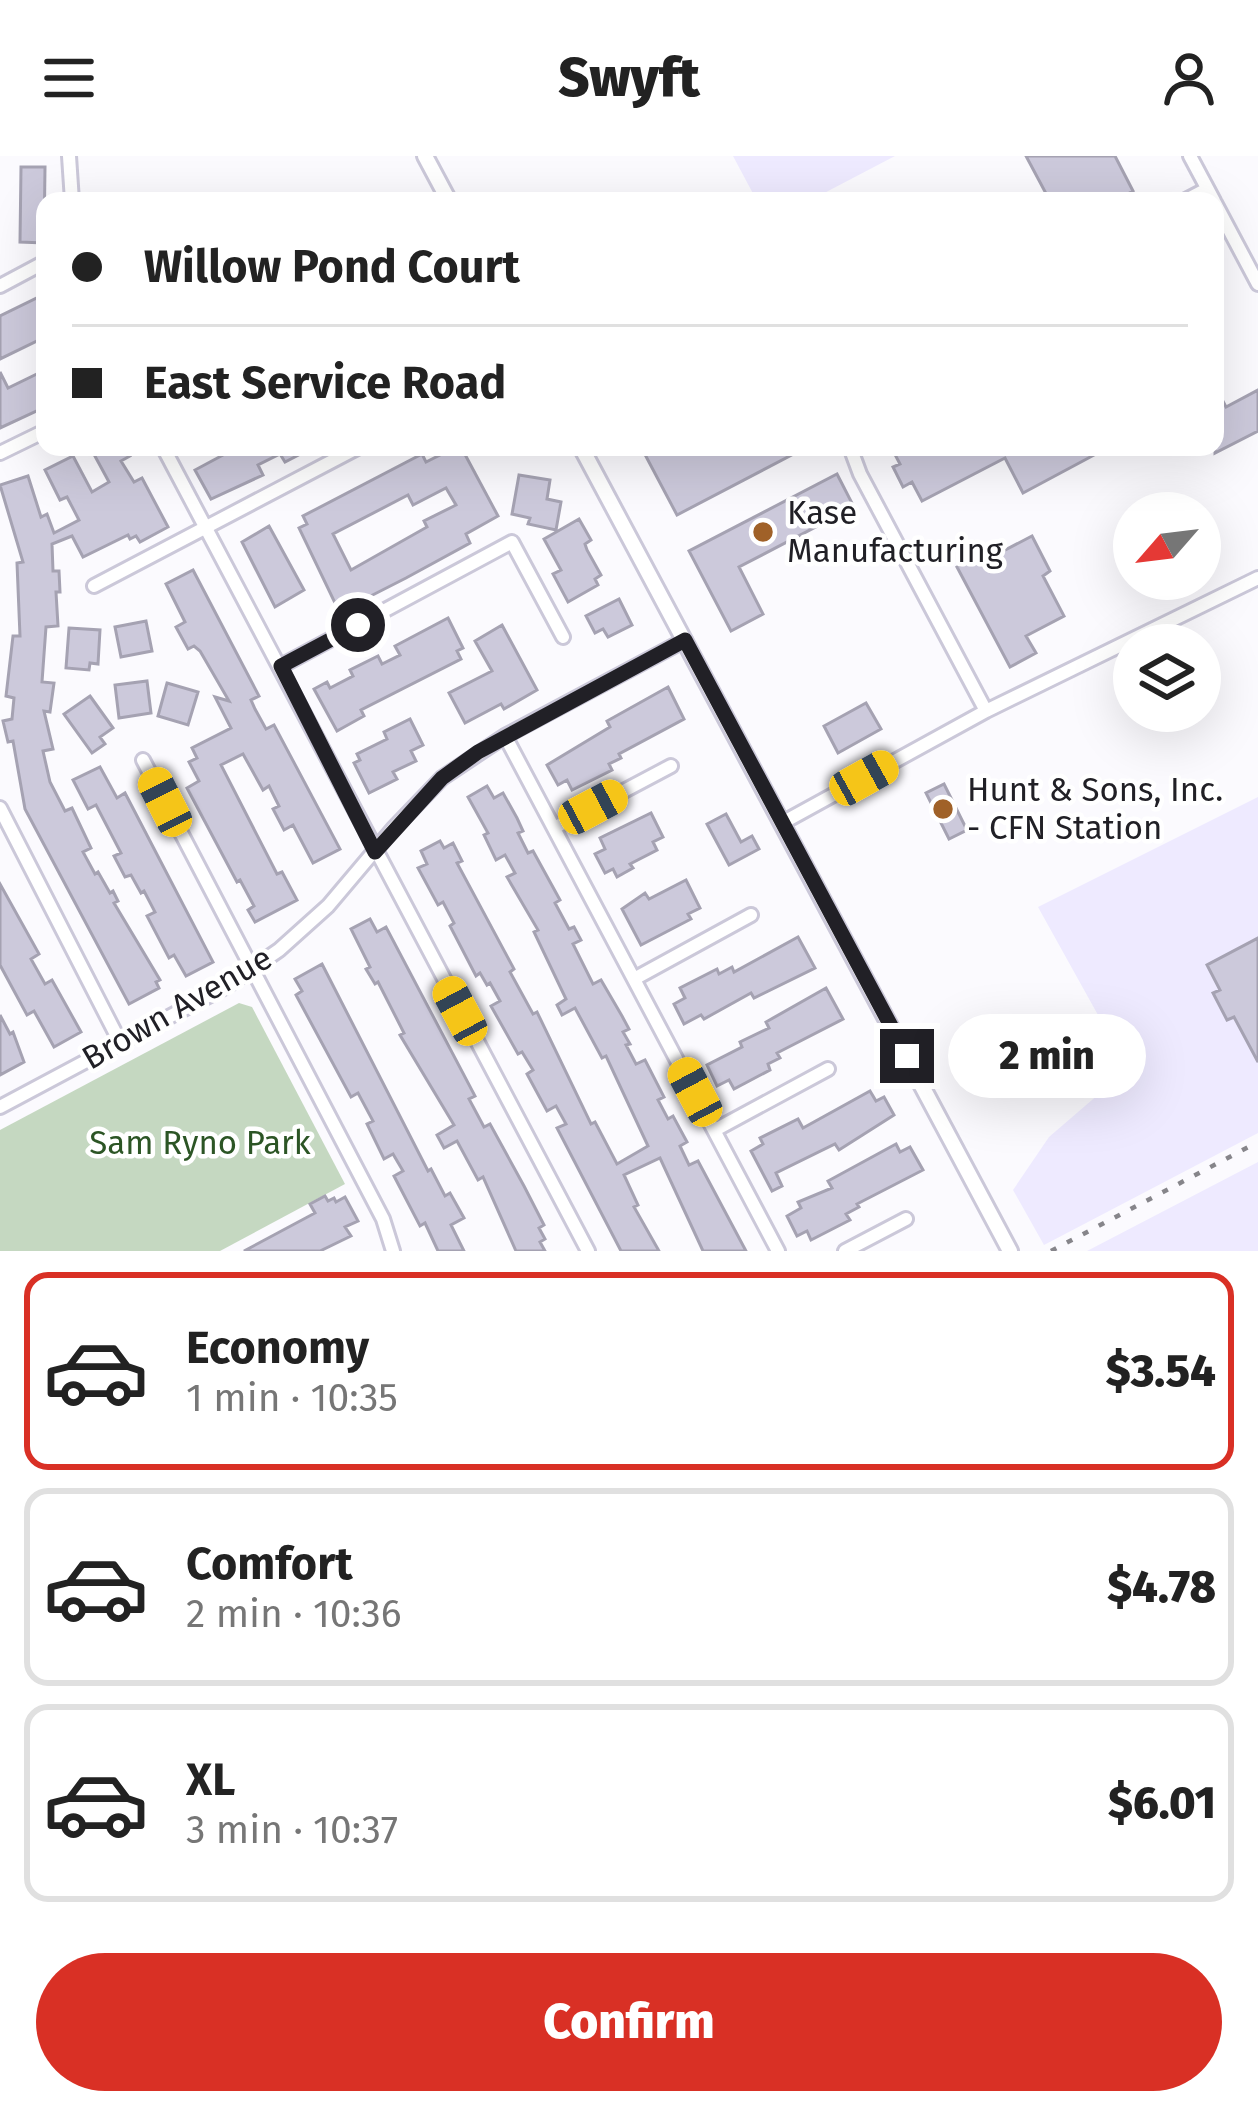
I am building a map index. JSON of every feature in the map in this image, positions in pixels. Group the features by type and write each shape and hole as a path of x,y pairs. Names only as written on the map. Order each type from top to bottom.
{"street":[{"path":"69,156 71,192"},
{"path":"425,156 444,192"},
{"path":"1190,156 1209,192"},
{"path":"1224,220 1258,284"},
{"path":"0,286 36,267"},
{"path":"0,453 36,435"},
{"path":"168,456 588,1251"},
{"path":"94,586 341,456"},
{"path":"586,456 1010,1251"},
{"path":"853,456 986,711"},
{"path":"281,666 512,542 563,637"},
{"path":"782,823 986,711 1258,578"},
{"name":"Brown Avenue","path":"0,1107 250,970 328,907 442,778 505,736 685,640"},
{"path":"505,736 778,1251"},
{"path":"143,760 383,1219 389,1250"},
{"path":"554,828 671,766"},
{"path":"0,808 121,1044"},
{"path":"634,979 751,915"},
{"path":"715,1130 828,1069"},
{"path":"845,1251 906,1219"}],"shaded area":[{"path":"733,156 895,156 826,192 752,192"},
{"path":"1258,797 1258,1133 1044,1245 1013,1190 1049,1137 1128,1069 1038,907"},
{"path":"1258,1162 1258,1251 1087,1251"}],"green space":[{"name":"Sam Ryno Park","path":"239,1003 252,1007 345,1184 220,1251 0,1251 0,1130"}],"building":[{"path":"1026,156 1115,156 1133,191 1131,192 1045,192"},
{"path":"21,167 45,167 45,192 36,192 36,243 20,242"},
{"path":"36,298 36,341 0,359 0,316"},
{"path":"0,372 8,388 36,374 36,411 0,428"},
{"path":"1258,390 1258,431 1224,448 1224,403 1226,407"},
{"path":"73,456 92,492 109,482 95,456 130,456 121,461 134,482 142,478 168,527 140,542 128,535 83,557 72,536 52,544 60,592 56,592 58,626 46,627 42,682 54,683 50,712 44,711 53,749 43,751 50,782 65,811 72,808 91,848 83,852 95,874 113,891 118,901 114,903 160,980 156,982 159,988 129,1004 25,809 13,741 8,742 3,721 12,719 14,698 6,696 13,636 20,636 17,563 23,562 0,485 28,476 41,517 47,514 54,533 79,520 67,497 60,500 45,470"},
{"path":"221,456 276,456 258,465 263,475 211,499 195,470"},
{"path":"423,456 426,462 438,456 466,456 498,516 466,534 470,543 406,578 349,607 345,598 335,603 299,528 307,524 303,516","holes":["446,488 456,505 424,521 427,527 351,570 333,534 408,495 413,505"]},
{"path":"646,456 790,456 677,515"},
{"path":"896,456 1092,456 1023,493 1005,458 922,501 912,482 903,487 893,467 900,464"},
{"path":"837,474 854,507 739,567 763,614 731,631 689,551"},
{"path":"519,475 550,480 547,499 561,502 556,530 528,524 530,518 512,514"},
{"path":"579,519 591,540 585,544 587,550 601,575 595,579 598,585 568,602 553,574 561,570 544,539"},
{"path":"269,526 304,590 275,607 242,542"},
{"path":"1032,536 1050,571 1043,576 1064,616 1026,636 1036,653 1010,667 957,567 982,553 986,560"},
{"path":"193,570 259,696 251,700 255,709 266,729 274,725 340,849 313,863 293,825 284,830 273,809 279,806 269,786 263,790 243,754 221,765 277,874 282,872 297,900 255,922 248,910 254,906 187,788 199,781 189,762 197,758 192,748 231,728 215,697 229,701 200,651 194,646 188,649 176,627 185,622 166,584"},
{"path":"619,599 632,625 608,637 603,629 595,633 586,616"},
{"path":"448,618 463,648 457,651 461,659 361,710 364,716 337,731 314,689 327,682 330,688 353,676 350,670 378,656 382,664 400,655 395,646"},
{"path":"146,621 152,651 121,657 115,627"},
{"path":"502,625 537,690 465,723 449,693 492,671 475,641"},
{"path":"69,628 100,630 98,664 90,663 89,670 66,668"},
{"path":"147,681 151,713 119,718 115,685"},
{"path":"167,683 198,692 188,725 158,716"},
{"path":"668,687 684,719 619,754 621,758 609,764 612,770 572,790 567,780 558,785 547,765 610,727 607,721"},
{"path":"90,696 113,728 100,737 105,744 92,753 64,714"},
{"path":"866,703 881,729 838,753 824,726"},
{"path":"410,719 423,745 411,751 416,761 393,772 397,779 369,793 354,763 360,760 357,754 387,739 384,732"},
{"path":"100,767 117,798 125,793 213,962 186,976 174,955 169,958 147,916 155,912 144,891 131,875 125,877 114,856 121,853 96,805 88,809 73,780"},
{"path":"944,784 967,830 949,839 926,793"},
{"path":"487,786 494,798 503,793 517,818 528,853 533,851 560,900 555,903 569,929 574,927 581,940 573,944 593,984 601,980 622,1016 629,1029 623,1032 630,1044 626,1045 636,1064 645,1060 664,1097 658,1100 687,1142 680,1146 689,1165 698,1161 746,1251 703,1251 660,1158 624,1175 638,1205 634,1207 659,1251 621,1251 557,1128 566,1124 556,1106 547,1111 527,1074 533,1070 522,1052 518,1054 491,1006 500,1001 490,983 480,973 476,976 443,902 438,905 418,868 427,864 421,851 440,841 444,848 453,843 462,861 457,863 514,969 510,972 533,1014 537,1012 591,1124 595,1122 617,1164 648,1146 606,1056 602,1058 575,1008 562,1015 557,1005 566,999 534,932 538,930 507,877 515,873 505,855 496,860 484,835 488,833 468,797"},
{"path":"651,813 663,837 653,842 657,850 617,877 613,869 605,873 595,854 605,849 600,838"},
{"path":"726,814 741,842 752,836 759,849 729,865 707,824"},
{"path":"686,880 700,908 688,914 691,919 641,945 622,909 645,893 649,899"},
{"path":"0,884 39,954 31,959 45,984 52,980 81,1032 54,1047 34,1011 27,1015 0,965"},
{"path":"370,919 377,932 386,927 475,1096 469,1099 484,1127 490,1124 524,1186 544,1225 539,1228 545,1251 516,1251 483,1177 478,1180 457,1141 444,1148 437,1135 454,1125 400,1035 404,1033 378,982 366,969 370,967 351,929"},
{"path":"798,937 815,968 754,998 751,993 704,1019 701,1015 684,1024 674,1004 685,998 680,988 717,969 719,974 732,967 734,972"},
{"path":"1258,938 1258,1062 1234,1017 1227,1020 1213,993 1220,990 1207,965"},
{"path":"322,964 428,1171 431,1169 445,1196 450,1193 464,1218 451,1225 464,1251 438,1251 425,1223 420,1226 394,1176 403,1171 393,1154 384,1159 367,1124 373,1121 358,1093 351,1097 296,995 302,991 295,979"},
{"path":"826,988 843,1019 777,1053 780,1058 768,1064 770,1070 734,1089 729,1080 717,1086 707,1065 769,1028 766,1022"},
{"path":"0,1015 13,1032 24,1062 0,1075"},
{"path":"870,1091 876,1101 884,1097 894,1115 839,1150 835,1144 776,1173 782,1186 772,1191 751,1151 763,1144 760,1138 798,1119 803,1128"},
{"path":"896,1144 900,1152 910,1147 923,1170 857,1204 846,1214 850,1220 811,1240 807,1231 797,1236 787,1216 801,1208 798,1202 832,1188 828,1181"},
{"path":"325,1196 336,1202 345,1197 358,1221 345,1227 351,1236 320,1251 244,1251 315,1213 310,1204"}],"railway":[{"path":"1051,1251 1258,1142"}],"place":[{"name":"Kase Manufacturing","path":"763,532"},
{"name":"Hunt & Sons, Inc. - CFN Station","path":"943,809"}],"route":[{"path":"358,625 281,666 375,852 442,778 478,752 685,640 907,1056"}]}
